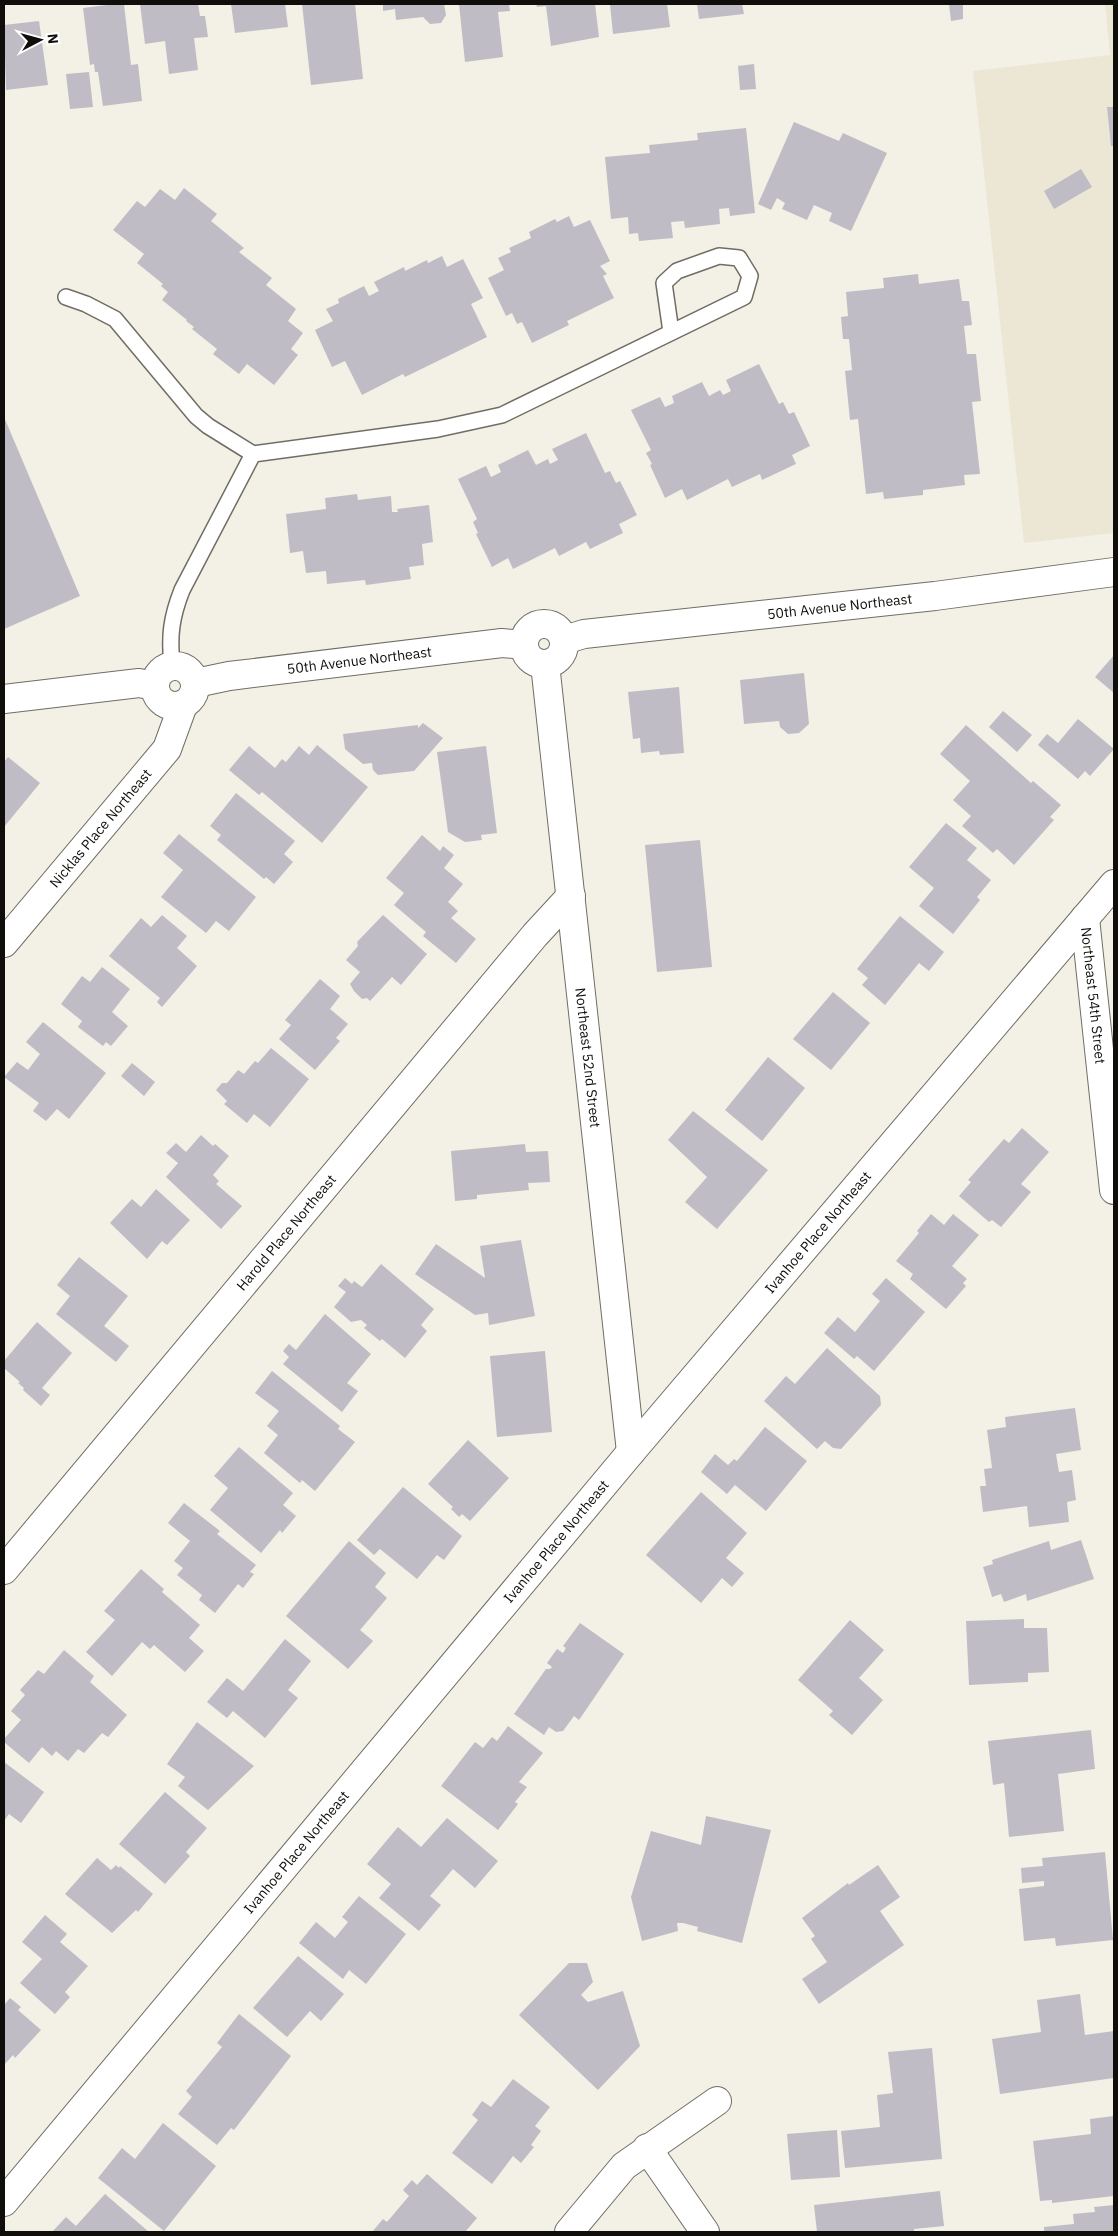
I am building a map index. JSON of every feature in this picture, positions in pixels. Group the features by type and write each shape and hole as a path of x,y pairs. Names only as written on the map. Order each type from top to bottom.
{"street":[{"name":"50th Avenue Northeast","path":"564,640 584,634 935,596 1114,572"},
{"path":"547,624 559,630 564,640 564,649 561,656 556,661 544,664 536,663 530,659 524,645 530,630 547,624"},
{"name":"50th Avenue Northeast","path":"189,694 229,676 502,643 524,645"},
{"name":"Northeast 52nd Street","path":"544,664 631,1452"},
{"path":"4,699 139,684 164,676 177,666 189,672 189,694 176,707 164,703 158,698 164,676"},
{"name":"Nicklas Place Northeast","path":"4,943 167,749 189,694"},
{"name":"Ivanhoe Place Northeast","path":"4,2202 631,1452 1114,884"},
{"name":"Harold Place Northeast","path":"4,1570 535,935 571,896"},
{"name":"Northeast 54th Street","path":"1085,918 1114,1190"},
{"path":"569,2232 624,2166 717,2102"},
{"path":"648,2148 705,2232"}],"lane":[{"path":"66,297 86,304 115,319 196,416 208,426 253,454 438,429 502,415 744,297 750,276 739,258 719,256 677,271 664,283 671,332"},
{"path":"164,676 170,626 178,598 253,454"}],"shaded area":[{"path":"1105,4 1114,4 1114,533 1024,543 973,71 1110,55"}],"building":[{"path":"124,4 131,65 138,64 142,101 103,106 98,72 95,72 94,64 90,65 83,8"},
{"path":"140,4 198,4 200,16 205,16 208,37 194,38 198,70 169,74 165,41 145,44"},
{"path":"231,4 285,4 288,27 235,33"},
{"path":"302,4 355,4 363,79 311,85"},
{"path":"383,4 444,4 446,15 441,23 430,24 423,17 396,20 395,9 383,11"},
{"path":"459,4 509,4 510,11 498,12 503,57 465,62"},
{"path":"536,4 595,4 599,37 551,46 546,6 537,7"},
{"path":"610,4 667,4 670,27 613,34"},
{"path":"697,4 742,4 744,14 699,19"},
{"path":"949,4 963,4 963,19 951,21"},
{"path":"39,21 48,85 6,90 4,25"},
{"path":"754,64 756,89 740,90 738,66"},
{"path":"89,72 93,107 70,109 66,74"},
{"path":"1107,107 1114,107 1114,146 1111,146"},
{"path":"794,122 839,141 843,133 887,153 851,231 829,221 832,213 814,205 807,220 782,209 785,203 777,198 771,210 758,204"},
{"path":"746,128 755,213 730,216 729,208 719,209 720,224 685,228 684,221 671,222 673,238 639,241 638,233 629,234 628,217 611,219 605,157 650,153 649,145 698,140 697,133"},
{"path":"1081,169 1092,187 1054,209 1044,191"},
{"path":"184,188 217,214 211,221 244,248 239,252 272,278 266,285 296,309 288,321 303,333 291,349 298,355 274,385 247,364 239,374 213,354 217,349 192,329 194,327 187,320 162,300 168,292 161,286 163,284 137,263 144,254 113,230 137,201 145,207 160,189 175,200"},
{"path":"569,216 574,227 590,220 610,261 600,266 607,274 603,276 614,298 567,321 569,325 532,343 522,322 517,324 512,313 506,316 488,278 504,270 498,258 511,252 509,248 531,238 529,232 555,219 557,222"},
{"path":"442,256 447,267 463,259 483,298 471,304 487,337 405,377 403,374 362,395 345,361 332,367 315,330 333,321 326,309 339,303 338,299 364,286 369,296 379,291 374,282 404,267 405,271 427,260 428,263"},
{"path":"918,274 919,284 959,279 962,301 969,301 972,325 964,326 967,354 976,354 981,401 972,402 980,474 964,475 965,485 923,490 923,495 884,499 883,492 866,494 858,419 850,420 845,371 852,370 849,339 843,339 841,317 848,316 846,292 884,288 883,278"},
{"path":"759,364 779,404 783,402 789,414 794,412 810,446 792,455 796,464 762,480 760,474 732,487 728,479 687,500 682,489 665,498 646,453 651,450 631,410 660,397 665,407 674,403 672,396 702,382 709,396 720,390 723,395 731,391 726,380"},
{"path":"4,417 80,596 4,629"},
{"path":"586,433 605,473 610,471 616,483 620,481 637,515 619,524 623,533 590,549 586,542 559,556 555,548 513,569 508,558 492,567 476,534 478,533 473,522 477,519 458,479 486,466 491,477 501,472 498,465 528,450 536,465 548,459 550,464 558,460 552,449"},
{"path":"357,494 358,500 391,496 392,512 398,512 397,509 429,505 433,542 422,544 424,565 409,567 411,579 366,585 365,580 327,584 326,571 306,573 303,551 290,553 286,514 326,509 325,498"},
{"path":"1114,655 1114,693 1095,677"},
{"path":"804,673 809,724 799,733 788,734 780,727 779,721 744,724 740,680"},
{"path":"679,687 684,753 660,755 659,751 641,753 640,738 633,739 628,692"},
{"path":"1003,711 1032,735 1017,752 989,727"},
{"path":"1078,719 1114,749 1090,776 1085,771 1078,779 1038,745 1047,734 1058,743"},
{"path":"423,723 443,738 414,771 378,775 373,770 372,763 363,764 345,749 343,734 418,725 418,728"},
{"path":"966,725 1031,783 1033,781 1061,805 1050,817 1054,820 1014,865 997,849 993,853 962,826 971,816 953,800 970,781 940,754"},
{"path":"317,745 368,787 322,843 262,792 259,795 229,770 249,746 275,768 282,759 286,762 299,746 309,755"},
{"path":"486,746 497,833 481,835 482,840 465,842 448,832 437,752"},
{"path":"8,757 40,783 4,827 4,762"},
{"path":"236,793 295,841 284,854 293,862 274,884 266,877 264,879 217,840 221,835 210,826"},
{"path":"946,823 977,848 967,860 991,880 977,897 980,900 953,934 919,906 934,888 909,867"},
{"path":"179,834 256,897 229,931 216,921 206,933 161,897 183,870 163,853"},
{"path":"422,835 440,851 443,846 454,855 444,868 463,884 448,902 458,911 451,918 476,939 456,963 423,936 426,932 394,905 404,893 386,878"},
{"path":"700,840 712,967 657,972 645,845"},
{"path":"162,915 187,936 177,948 197,966 162,1007 157,1002 160,998 109,956 141,918 151,927"},
{"path":"383,915 427,954 401,985 392,977 370,1001 367,998 362,999 354,991 350,984 360,972 346,960 358,946 357,942"},
{"path":"900,916 944,952 929,971 919,963 885,1005 862,985 868,978 857,969"},
{"path":"102,967 130,989 112,1012 128,1026 111,1046 106,1042 103,1046 78,1027 82,1021 61,1004 82,976 90,982"},
{"path":"320,979 340,996 330,1009 348,1024 336,1038 340,1041 315,1070 279,1039 291,1025 285,1020"},
{"path":"833,992 870,1023 831,1070 793,1039"},
{"path":"43,1022 106,1073 69,1119 57,1109 46,1121 33,1111 39,1103 4,1077 17,1062 28,1070 40,1054 26,1042"},
{"path":"271,1048 309,1079 270,1127 254,1114 247,1123 224,1104 227,1101 216,1090 222,1083 227,1083 238,1070 244,1074 255,1061 258,1063"},
{"path":"768,1057 805,1088 762,1141 725,1110"},
{"path":"132,1063 155,1082 144,1096 121,1076"},
{"path":"693,1111 768,1170 717,1229 685,1202 707,1177 668,1140"},
{"path":"1022,1128 1049,1152 1021,1184 1031,1192 1001,1227 992,1220 989,1222 959,1196 971,1182 968,1180 1004,1139 1009,1143"},
{"path":"201,1135 213,1146 215,1144 229,1156 213,1175 219,1181 216,1184 242,1206 221,1229 166,1177 178,1163 166,1153 176,1143 186,1152"},
{"path":"525,1144 526,1152 548,1151 550,1182 528,1183 529,1190 477,1195 477,1199 455,1201 451,1151"},
{"path":"156,1189 190,1220 167,1245 162,1241 147,1259 110,1223 132,1199 141,1207"},
{"path":"931,1214 944,1225 953,1214 979,1235 952,1266 967,1279 963,1283 966,1286 946,1309 910,1279 913,1274 896,1261 919,1233 917,1231"},
{"path":"521,1240 535,1316 489,1325 488,1313 475,1315 415,1274 436,1244 485,1278 480,1246"},
{"path":"79,1257 128,1296 104,1326 129,1346 116,1362 56,1314 70,1296 57,1285"},
{"path":"381,1264 434,1309 421,1325 427,1331 405,1358 382,1339 380,1341 364,1328 367,1325 361,1320 351,1322 334,1307 346,1292 338,1286 345,1278 352,1284 354,1281 362,1287"},
{"path":"886,1278 925,1312 874,1371 857,1356 854,1359 824,1333 838,1317 855,1332 880,1301 872,1294"},
{"path":"325,1314 371,1354 347,1383 358,1391 342,1412 283,1364 289,1357 283,1351 289,1344 296,1350"},
{"path":"37,1322 72,1353 42,1388 50,1395 41,1406 23,1390 24,1388 18,1383 20,1382 4,1368 4,1361"},
{"path":"827,1348 880,1396 881,1405 841,1449 833,1448 825,1441 817,1449 764,1401 786,1376 795,1384"},
{"path":"545,1351 552,1432 497,1437 490,1356"},
{"path":"272,1371 340,1426 338,1429 355,1442 315,1491 302,1480 300,1483 264,1453 278,1435 267,1426 279,1411 255,1393"},
{"path":"1075,1408 1081,1450 1056,1454 1059,1472 1072,1470 1076,1500 1067,1502 1069,1522 1029,1527 1027,1506 983,1512 980,1486 986,1486 984,1469 992,1468 987,1430 1006,1427 1005,1417"},
{"path":"765,1427 807,1461 766,1511 735,1485 727,1494 701,1472 715,1454 728,1465 734,1459 737,1461"},
{"path":"468,1440 509,1478 470,1521 462,1514 459,1517 451,1509 453,1507 428,1484"},
{"path":"239,1447 293,1493 283,1505 296,1516 282,1533 280,1530 261,1553 210,1510 228,1488 214,1476"},
{"path":"403,1487 462,1536 444,1560 437,1555 417,1579 380,1549 374,1555 357,1540"},
{"path":"701,1492 747,1533 726,1558 744,1573 732,1587 722,1578 701,1603 646,1555"},
{"path":"184,1503 220,1531 217,1534 256,1565 250,1572 254,1574 243,1588 238,1584 215,1613 199,1600 202,1595 177,1575 183,1568 174,1561 190,1541 168,1523"},
{"path":"1081,1540 1094,1579 1027,1601 1026,1594 1004,1602 1001,1594 992,1597 983,1567 993,1564 992,1560 1049,1541 1051,1550"},
{"path":"349,1541 386,1573 375,1587 387,1598 360,1630 373,1641 348,1669 286,1616"},
{"path":"141,1569 164,1589 162,1592 200,1625 189,1638 204,1651 185,1672 154,1645 150,1649 142,1642 112,1676 86,1652 115,1620 104,1611"},
{"path":"1024,1619 1024,1628 1047,1628 1049,1672 1028,1673 1028,1682 969,1685 966,1621"},
{"path":"850,1620 884,1650 859,1678 883,1700 852,1735 829,1715 833,1711 798,1680"},
{"path":"580,1623 624,1654 579,1720 574,1716 563,1731 556,1732 549,1727 544,1735 514,1714 546,1669 552,1667 547,1663 557,1649 563,1653 566,1648 563,1646"},
{"path":"285,1639 311,1661 288,1690 298,1698 265,1738 233,1711 227,1718 207,1702 227,1678 243,1691"},
{"path":"64,1650 94,1676 90,1682 127,1715 108,1737 102,1733 84,1753 78,1749 68,1761 56,1751 52,1756 42,1747 29,1763 4,1742 4,1739 21,1720 11,1711 25,1695 20,1690 38,1670 44,1674"},
{"path":"197,1722 254,1766 208,1810 178,1786 185,1777 167,1764"},
{"path":"508,1726 543,1753 519,1782 527,1787 515,1802 518,1804 498,1830 441,1786 475,1742 483,1748 492,1737 497,1741"},
{"path":"1091,1730 1095,1769 1058,1774 1064,1831 1009,1837 1004,1783 993,1785 988,1741"},
{"path":"4,1762 44,1792 21,1823 9,1814 4,1821"},
{"path":"165,1792 207,1828 186,1852 190,1856 165,1884 119,1844"},
{"path":"706,1816 771,1830 742,1943 697,1931 698,1927 683,1923 677,1923 678,1931 642,1941 631,1897 651,1831 701,1845"},
{"path":"447,1818 498,1861 475,1888 453,1869 430,1896 441,1905 419,1931 379,1898 391,1884 367,1864 398,1827 421,1847"},
{"path":"1105,1852 1113,1940 1056,1946 1055,1938 1024,1941 1019,1889 1044,1886 1044,1881 1022,1883 1021,1868 1043,1866 1042,1858"},
{"path":"97,1858 111,1870 116,1865 119,1868 120,1866 153,1894 138,1912 136,1910 112,1933 65,1894"},
{"path":"878,1865 900,1897 880,1911 904,1945 819,2004 802,1979 827,1962 811,1939 815,1936 802,1918 848,1883 849,1885"},
{"path":"359,1896 406,1934 366,1984 349,1970 343,1979 299,1943 316,1922 335,1938 348,1922 342,1917"},
{"path":"45,1915 67,1934 60,1942 88,1966 65,1992 70,1997 55,2014 20,1983 42,1959 22,1942"},
{"path":"298,1956 344,1994 321,2021 310,2011 287,2037 253,2008"},
{"path":"569,1963 587,1963 593,1982 581,1995 588,2002 623,1991 640,2046 598,2090 519,2015"},
{"path":"1080,1994 1085,2035 1114,2031 1114,2078 1000,2094 992,2039 1041,2032 1037,2000"},
{"path":"10,1998 21,2007 18,2010 41,2030 15,2058 13,2055 4,2065 4,2005"},
{"path":"239,2014 291,2056 234,2130 231,2128 217,2145 178,2114 192,2097 186,2091 222,2047 217,2043"},
{"path":"932,2048 942,2159 845,2168 841,2131 880,2127 877,2095 893,2093 888,2052"},
{"path":"513,2079 550,2107 535,2126 541,2131 531,2145 534,2147 521,2163 513,2156 492,2184 452,2153 478,2120 472,2115 482,2101 491,2107"},
{"path":"1114,2116 1114,2196 1052,2203 1052,2200 1040,2201 1033,2141 1091,2134 1090,2119"},
{"path":"163,2123 216,2166 164,2231 98,2178 122,2148 135,2159"},
{"path":"837,2130 840,2177 791,2180 787,2134"},
{"path":"427,2174 477,2218 465,2232 372,2232 383,2219 387,2222 409,2196 403,2190 412,2180 417,2185"},
{"path":"940,2191 944,2226 914,2229 914,2232 817,2232 814,2205"},
{"path":"105,2194 149,2232 52,2232 66,2217 76,2226"},
{"path":"1114,2205 1114,2232 1044,2232 1044,2227 1074,2224 1073,2214 1095,2212 1094,2207"}]}
